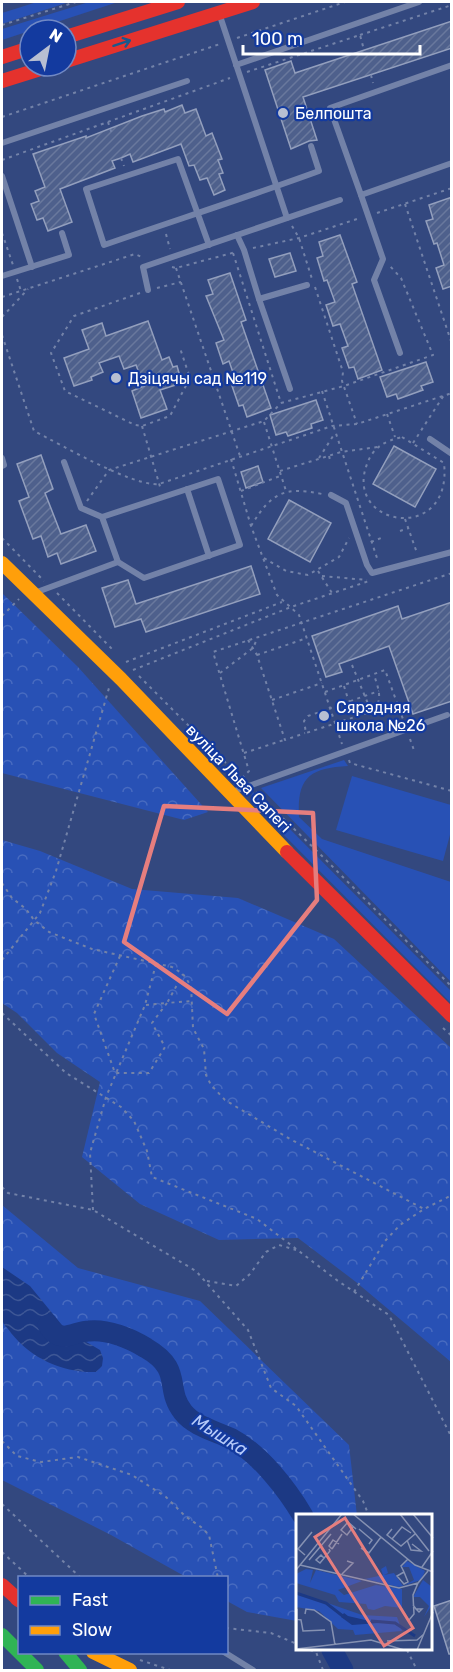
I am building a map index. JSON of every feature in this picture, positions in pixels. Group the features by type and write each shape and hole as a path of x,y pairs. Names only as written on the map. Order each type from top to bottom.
{"street":[{"path":"78,33 178,2"},
{"path":"78,57 253,2"},
{"path":"2,57 18,52"},
{"path":"2,81 18,76"},
{"name":"вуліца Льва Сапегі","path":"2,563 26,596 121,679 229,793 452,1016"},
{"path":"2,1585 18,1599"},
{"path":"2,1635 18,1651"},
{"path":"20,1654 37,1671"},
{"path":"65,1654 80,1671"},
{"path":"97,1654 132,1664"}],"lane":[{"path":"236,65 419,2"},
{"path":"219,12 287,218"},
{"path":"400,353 374,280 383,259 330,108 452,65"},
{"path":"2,143 187,81"},
{"path":"209,245 198,213 178,159 86,189 104,245 164,224 198,213 277,187 319,171 311,146"},
{"path":"361,195 452,163"},
{"path":"2,176 32,267"},
{"path":"148,290 143,267 340,200"},
{"path":"2,276 69,255 62,233"},
{"path":"237,235 290,389"},
{"path":"259,299 307,285"},
{"path":"430,439 452,454"},
{"path":"2,458 4,465 2,466"},
{"path":"64,462 81,508 102,517 218,479 240,545 144,578 118,562 102,517"},
{"path":"187,489 209,556"},
{"path":"331,495 346,503 367,565 372,573 452,552"},
{"path":"26,596 118,562"},
{"path":"229,793 447,715"},
{"path":"226,1654 253,1671"}],"path":[{"path":"2,25 76,2"},
{"path":"2,117 345,2"},
{"path":"2,160 239,75 452,5"},
{"path":"360,34 364,50"},
{"path":"108,122 112,134"},
{"path":"2,297 135,254 154,263 176,268 299,238 452,188"},
{"path":"405,204 452,344"},
{"path":"287,218 299,238 343,372 342,381 357,424"},
{"path":"164,224 172,257"},
{"path":"2,233 21,291"},
{"path":"176,268 240,456"},
{"path":"180,348 190,378 170,416 142,426 135,425 65,391 51,354 74,316 148,290 181,282"},
{"path":"2,317 28,288"},
{"path":"2,335 34,431 109,470 150,485 159,484 332,426 357,424 451,394"},
{"path":"322,391 381,570"},
{"path":"413,444 444,395"},
{"path":"81,508 109,470 264,421 281,402"},
{"path":"387,414 395,438"},
{"path":"264,421 286,491"},
{"path":"142,426 163,497"},
{"path":"318,459 335,433"},
{"path":"402,437 444,463 446,477 444,491 438,503 428,513 415,518 405,519 387,515 376,507 364,483 369,457 378,447 395,438 402,437"},
{"path":"280,471 341,452 378,447"},
{"path":"329,456 332,464"},
{"path":"231,459 251,526 276,595 298,615 350,763 452,791"},
{"path":"241,491 281,475"},
{"path":"251,526 261,509 274,497 286,491 304,490 331,495"},
{"path":"405,519 419,557"},
{"path":"264,558 286,571 308,575 339,557 354,528"},
{"path":"400,531 409,528"},
{"path":"2,538 117,654"},
{"path":"371,542 381,538"},
{"path":"318,571 332,594"},
{"path":"322,576 372,580 291,607 133,670 242,778 249,771 213,652 452,573"},
{"path":"2,616 26,596"},
{"path":"126,663 282,602"},
{"path":"220,673 253,648 258,636"},
{"path":"257,655 307,638"},
{"path":"248,640 257,655 285,740"},
{"path":"352,664 369,712"},
{"path":"325,692 385,670 415,753"},
{"path":"244,753 374,710 380,701 374,675"},
{"path":"272,700 322,683"},
{"path":"344,686 348,702 356,708 369,712"},
{"path":"2,960 40,913 56,871 109,688"},
{"path":"306,733 304,721 308,716 379,690"},
{"path":"249,785 452,987"},
{"path":"2,883 12,898 49,932 70,942 172,967 183,974 190,986 194,1028 204,1049 206,1075 211,1085 225,1100 290,1139 424,1209"},
{"path":"115,1073 94,1014 120,956"},
{"path":"93,1210 90,1153 106,1097 145,1005 156,963"},
{"path":"115,1073 149,1073 165,1047 152,1023 167,1003 183,974"},
{"path":"145,1005 191,1001"},
{"path":"2,1013 66,1073 121,1107 134,1121 147,1151 152,1177 256,1219 354,1292 389,1315 452,1438"},
{"path":"2,1187 8,1192 93,1210 196,1271 248,1330 271,1388 296,1406 363,1501 368,1514"},
{"path":"354,1292 375,1261 385,1241 400,1225 424,1209 452,1195"},
{"path":"205,1281 236,1286 250,1274 266,1252 279,1245 299,1251"},
{"path":"2,1441 17,1456 40,1462 78,1456 132,1474 166,1497 209,1535 218,1576"},
{"path":"2,1504 79,1576"},
{"path":"2,1552 28,1576"},
{"path":"228,1628 271,1633 296,1644"},
{"path":"313,1651 316,1652 323,1671"},
{"path":"407,1651 417,1671"},
{"path":"132,1664 170,1671"}],"highlighted area":[{"path":"164,806 313,813 317,900 227,1014 124,942"}],"green space":[{"path":"37,2 69,2 2,24 2,13"},
{"path":"89,2 118,2 69,18 37,18"},
{"path":"18,24 18,35 2,40 2,29"},
{"path":"2,593 78,667 208,812 184,820 2,773"},
{"path":"344,760 348,766 324,769 308,778 303,784 300,793 299,817 322,839 451,882 451,982 261,788"},
{"path":"352,776 451,805 451,831 443,861 336,830"},
{"path":"253,792 451,991 451,1003 253,804 251,796"},
{"path":"2,840 40,851 132,889 238,898 334,939 451,1048 451,1362 356,1282 298,1238 219,1240 140,1204 82,1157 100,1082 57,1053 17,1013 2,1003"},
{"path":"2,1205 78,1268 200,1301 349,1445 357,1514 296,1514 296,1621 247,1612 228,1602 228,1576 184,1576 111,1535 2,1480"}],"water":[{"path":"2,1267 30,1286 66,1330 100,1350 103,1358 102,1366 96,1372 72,1370 49,1363 19,1342 2,1318"}],"building":[{"path":"452,21 452,48 303,97 317,140 291,149 265,70 291,61 295,73"},
{"path":"182,105 185,113 196,109 206,136 212,133 222,159 218,160 223,173 219,174 225,190 214,195 207,178 200,180 194,165 189,166 181,144 133,162 130,154 112,161 115,168 60,189 72,222 48,231 43,218 37,220 31,204 39,201 35,191 45,187 33,154 86,136 86,138 142,116 164,109 165,112"},
{"path":"452,197 452,286 443,289 436,268 444,265 437,243 434,244 426,221 433,219 429,205"},
{"path":"340,235 357,282 352,284 382,370 358,379 354,367 349,368 342,348 348,346 340,324 333,326 326,305 335,302 327,280 324,281 317,258 323,256 319,242"},
{"path":"290,253 296,271 275,277 269,259"},
{"path":"230,273 246,320 241,322 271,408 247,417 243,405 239,406 232,386 237,384 229,361 223,364 216,343 224,340 206,296 213,294 208,280"},
{"path":"148,321 162,360 169,357 173,367 177,366 182,383 160,390 167,409 141,418 132,391 144,386 136,365 124,369 119,356 99,363 103,372 91,377 92,380 74,386 64,358 89,349 82,330 102,323 106,336"},
{"path":"426,362 433,382 421,386 423,390 398,399 396,394 387,397 380,377"},
{"path":"316,400 323,420 311,424 312,428 288,436 286,432 276,435 270,415"},
{"path":"394,446 436,469 415,507 373,484"},
{"path":"41,455 53,489 45,493 61,534 86,525 96,551 61,564 57,553 48,557 41,536 33,539 19,501 29,497 17,464"},
{"path":"258,466 263,482 246,488 241,472"},
{"path":"289,500 331,523 310,562 268,539"},
{"path":"251,566 260,594 146,632 141,619 115,627 102,588 128,580 136,604"},
{"name":"Сярэдняя школа №26","path":"452,602 452,701 413,714 389,646 339,664 342,672 326,677 312,636 398,606 402,619"},
{"path":"452,1600 452,1654 449,1654 434,1606"}],"waterway":[{"name":"Мышка","path":"48,1325 57,1335 62,1336 89,1331 111,1333 133,1341 158,1356 169,1372 175,1395 183,1412 193,1421 232,1439 253,1454 281,1484 302,1514"},
{"name":"Мышка","path":"333,1651 343,1670"}],"traffic: fast":[{"path":"2,1635 18,1651"},
{"path":"21,1654 37,1670"},
{"path":"67,1654 80,1670"}],"traffic: slow":[{"path":"2,563 121,679 287,852"},
{"path":"97,1654 130,1670"}],"traffic: jam":[{"path":"78,33 178,2"},
{"path":"78,57 253,2"},
{"path":"2,57 18,52"},
{"path":"2,81 18,76"},
{"path":"287,852 452,1016"},
{"path":"2,1585 18,1599"}],"place":[{"name":"Белпошта","path":"283,113"},
{"name":"Дзіцячы сад №119","path":"116,378"},
{"name":"Сярэдняя школа №26","path":"324,716"}]}
